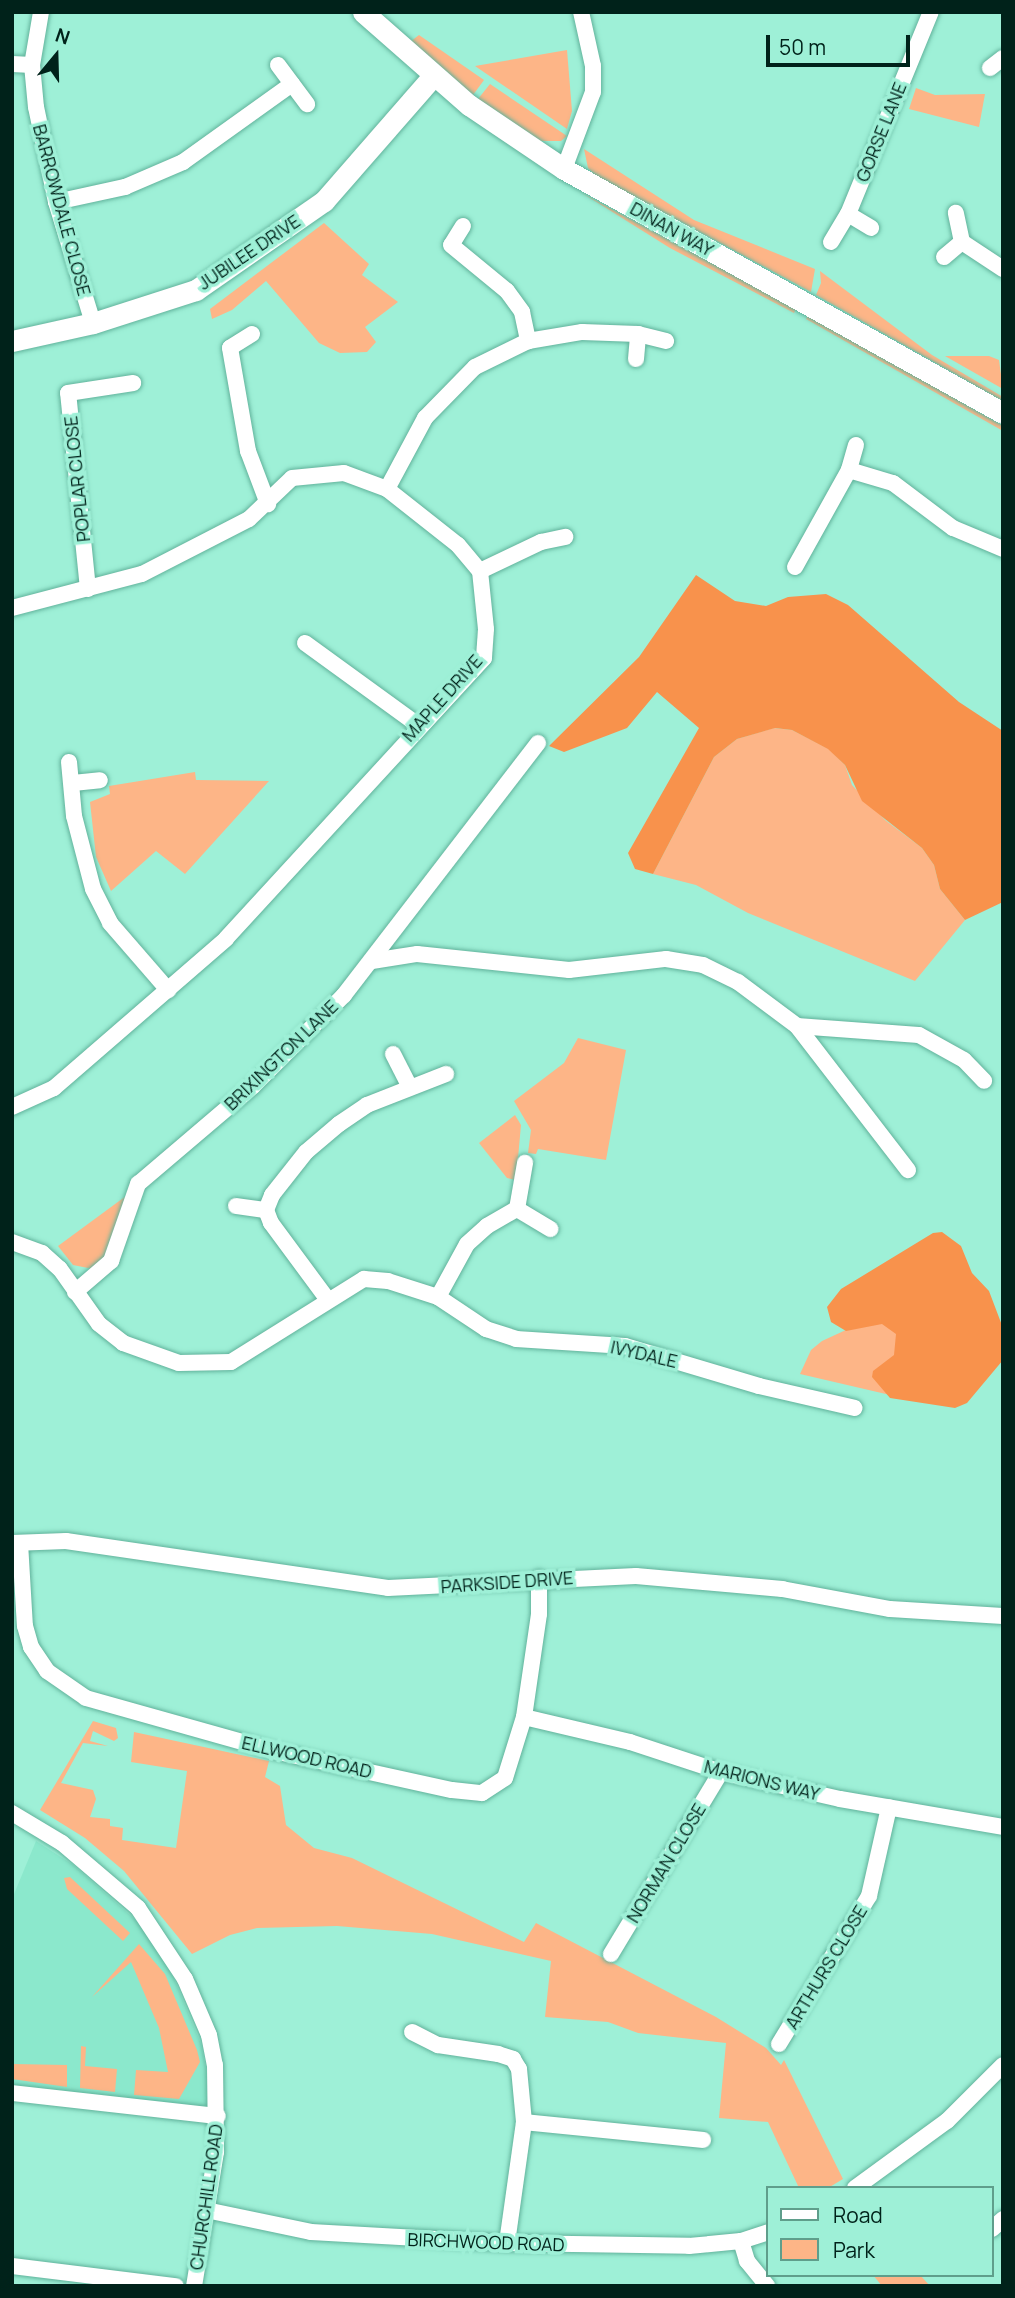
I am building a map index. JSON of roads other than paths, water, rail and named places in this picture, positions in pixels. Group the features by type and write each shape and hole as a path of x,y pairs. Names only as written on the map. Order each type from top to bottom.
{"street":[{"name":"BARROWDALE CLOSE","path":"41,12 32,65 38,120 56,202 93,323"},
{"name":"DINAN WAY","path":"363,12 433,76 564,169 1003,413"},
{"path":"564,169 593,92 593,66 581,12"},
{"name":"GORSE LANE","path":"831,242 848,214 931,12"},
{"path":"12,64 32,65"},
{"path":"278,65 307,104"},
{"name":"JUBILEE DRIVE","path":"12,341 93,323 196,289 324,201 433,76"},
{"path":"56,202 125,187 161,173 292,84"},
{"path":"956,213 962,242 1003,269"},
{"path":"848,214 872,228"},
{"path":"463,226 451,245 507,291 522,312 528,341"},
{"path":"944,257 962,242"},
{"path":"387,489 425,418 475,367 528,341 582,332 638,334 666,341"},
{"path":"252,334 230,348 248,451 268,504"},
{"path":"636,359 638,334"},
{"name":"POPLAR CLOSE","path":"89,589 68,393 133,383"},
{"path":"795,567 849,470 856,446"},
{"path":"849,470 892,483 953,528 1003,549"},
{"path":"12,608 89,589 164,563 249,519 268,504 292,478 344,473 387,489 447,536 480,571 541,542 565,537"},
{"name":"MAPLE DRIVE","path":"12,1107 54,1088 226,939 418,725 484,658 486,629 480,571"},
{"path":"305,643 418,725"},
{"name":"BRIXINGTON LANE","path":"75,1292 111,1261 138,1184 253,1086 372,961 538,743"},
{"path":"69,762 74,816 93,889 110,923 168,990"},
{"path":"73,783 100,780"},
{"path":"372,961 416,954 569,970 666,959 703,965 738,982 797,1026 908,1170"},
{"path":"797,1026 919,1035 964,1060 984,1081"},
{"path":"393,1054 409,1086"},
{"path":"266,1210 284,1177 306,1152 367,1105 409,1086 446,1074"},
{"path":"517,1209 525,1163"},
{"path":"236,1206 266,1210"},
{"path":"517,1209 550,1229"},
{"path":"438,1297 467,1244 487,1226 517,1209"},
{"path":"266,1210 279,1236 328,1300"},
{"path":"12,1242 42,1253 75,1292"},
{"name":"IVYDALE","path":"75,1292 99,1324 122,1343 194,1366 231,1362 255,1350 364,1279 388,1281 438,1297 486,1328 516,1339 625,1346 760,1386 855,1408"},
{"name":"PARKSIDE DRIVE","path":"16,1543 66,1541 388,1588 539,1578 636,1576 738,1584 890,1609 1003,1616"},
{"name":"ELLWOOD ROAD","path":"16,1543 25,1626 31,1647 47,1671 86,1698 274,1751 452,1790 482,1793 505,1778 524,1717 539,1614 539,1578"},
{"name":"MARIONS WAY","path":"524,1717 630,1742 721,1772 889,1807 1003,1827"},
{"name":"NORMAN CLOSE","path":"611,1954 721,1772"},
{"name":"ARTHURS CLOSE","path":"779,2044 869,1896 889,1807"},
{"name":"CHURCHILL ROAD","path":"12,1813 98,1871 138,1908 162,1939 209,2035 218,2116 194,2286"},
{"path":"412,2032 438,2045 513,2059 519,2069 524,2122 507,2244"},
{"path":"858,2186 947,2122 1000,2072"},
{"path":"12,2093 218,2116"},
{"path":"524,2122 703,2140"},
{"name":"BIRCHWOOD ROAD","path":"206,2210 321,2233 507,2244 689,2246 741,2241 766,2233"},
{"path":"741,2241 747,2260 767,2286"},
{"path":"12,2266 176,2286"}]}
